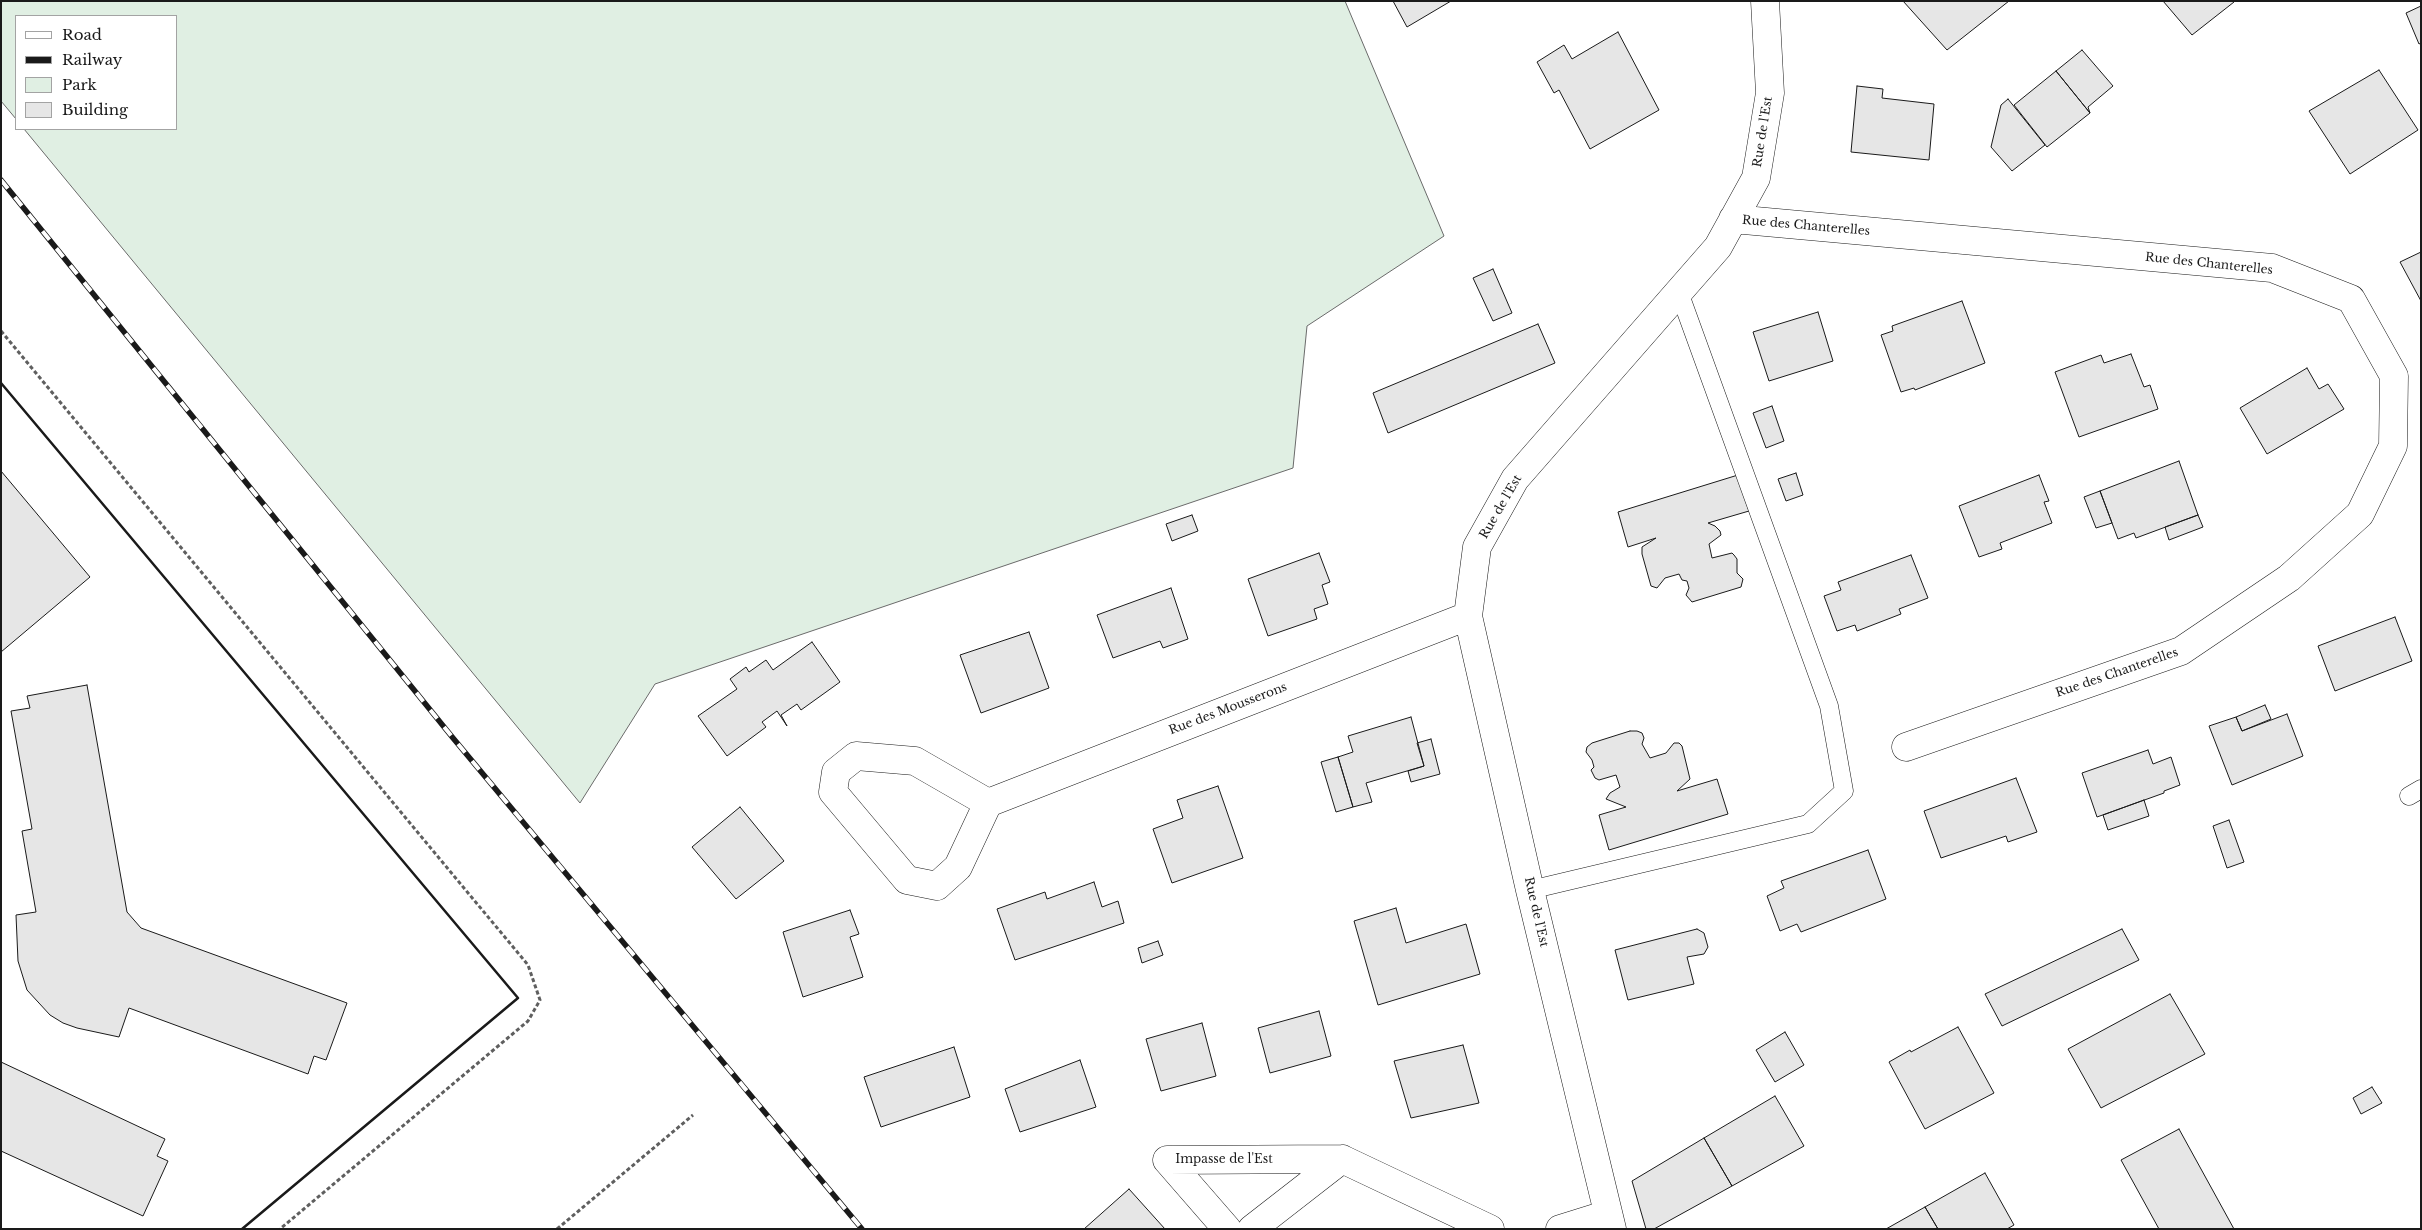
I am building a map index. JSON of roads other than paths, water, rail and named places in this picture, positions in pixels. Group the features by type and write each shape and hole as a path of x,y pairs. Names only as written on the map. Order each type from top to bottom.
{"street":[{"name":"Rue de l'Est","path":"1610,1221 1530,890 1468,616 1478,547 1515,479 1718,247 1756,178 1770,93 1765,1"},
{"name":"Rue des Chanterelles","path":"1734,219 2272,268 2352,299 2394,376 2393,446 2360,514 2289,578 2181,651 1906,746"},
{"name":"Rue des Mousserons","path":"988,803 1468,616"},
{"path":"856,756 915,761 988,803 958,867 937,886 907,880 834,792 836,772 856,756"},
{"path":"1252,1229 1342,1159"},
{"name":"Impasse de l'Est","path":"1227,1229 1167,1160 1342,1159 1490,1229"},
{"path":"1560,1229 1610,1221"}],"lane":[{"path":"1530,890 1808,824 1844,791 1829,706 1679,292"}],"railway":[{"path":"1,180 453,738 862,1229"}]}
